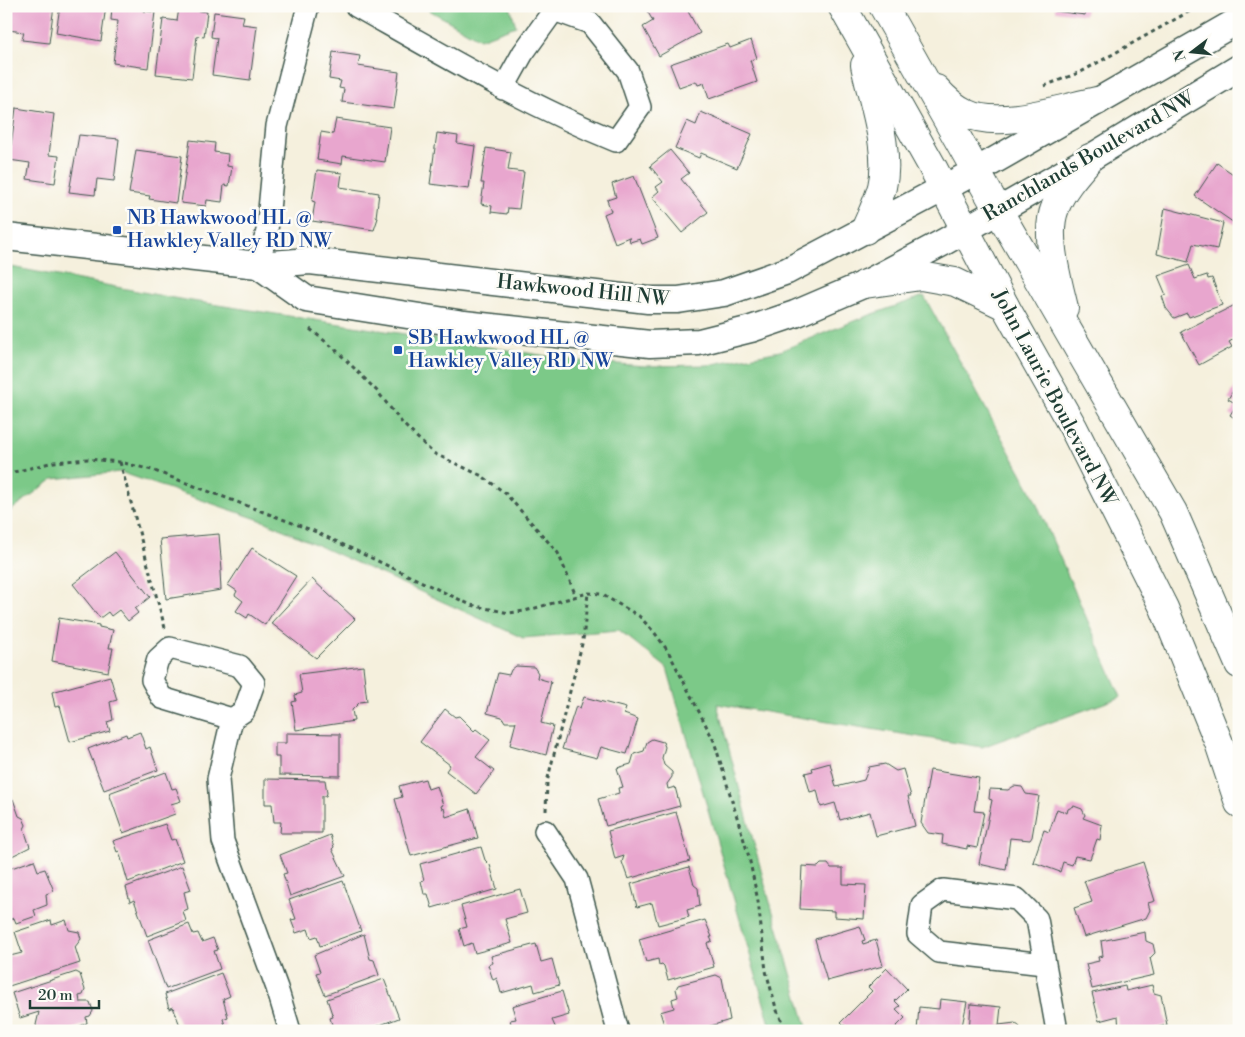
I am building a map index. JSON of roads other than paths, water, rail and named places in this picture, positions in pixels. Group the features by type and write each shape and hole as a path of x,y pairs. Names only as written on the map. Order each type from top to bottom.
{"main road":[{"name":"John Laurie Boulevard NW","path":"842,6 1073,427 1164,608 1219,743 1239,803"},
{"name":"John Laurie Boulevard NW","path":"883,6 976,172 1173,512 1239,664"},
{"path":"858,37 883,147 884,175 876,205 865,230"},
{"path":"918,70 953,106 968,115 987,120 1004,120 1098,101"},
{"path":"1071,337 1056,275 1052,220 1054,210 1062,193 1090,158"},
{"path":"865,284 921,276 955,282 1005,306"}],"street":[{"path":"258,265 267,231 277,126 308,6"},
{"path":"356,6 503,89 561,118 616,141 640,106 628,71 590,23 554,10 523,53 503,89"},
{"path":"944,189 1239,20"},
{"name":"Ranchlands Boulevard NW","path":"965,230 1090,158 1239,68"},
{"name":"Hawkwood Hill NW","path":"6,237 258,265 310,261 648,300 678,300 724,293 787,271 944,189"},
{"name":"Hawkwood Hill NW","path":"258,265 306,300 464,324 650,344 699,342 751,329 795,314 865,284 965,230"},
{"path":"170,648 240,666 254,683 244,712 232,718 162,698 152,680 158,659 170,648"},
{"path":"232,718 218,779 222,841 277,988 290,1031"},
{"path":"545,831 577,879 618,1031"},
{"path":"1044,964 939,952 918,934 922,905 943,890 1017,899 1037,920 1057,1031"}],"place":[{"name":"NB Hawkwood HL @ Hawkley Valley RD NW","path":"117,230"},
{"name":"SB Hawkwood HL @ Hawkley Valley RD NW","path":"398,350"}]}
